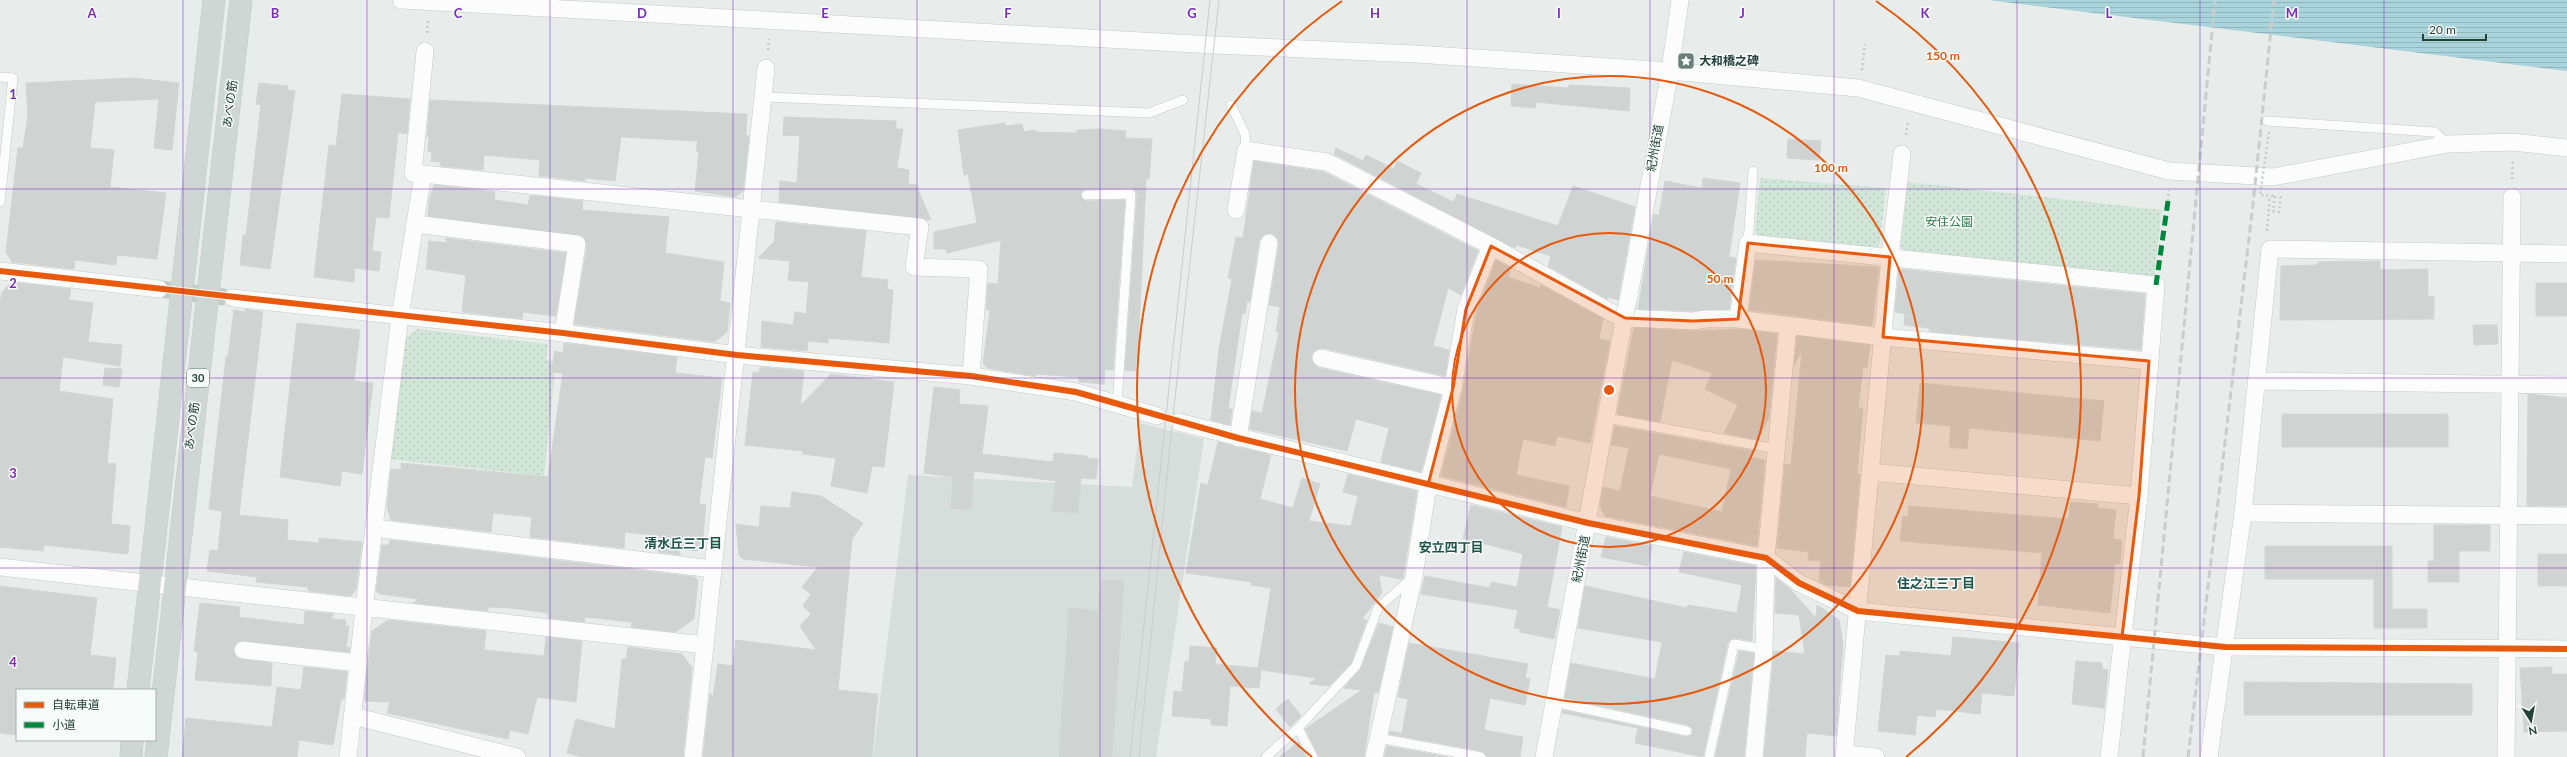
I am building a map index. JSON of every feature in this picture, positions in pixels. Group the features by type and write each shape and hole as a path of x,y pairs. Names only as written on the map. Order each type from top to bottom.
{"main road":[{"name":"あべの筋","path":"138,689 214,0"},
{"name":"あべの筋","path":"156,757 173,587 241,0"},
{"path":"131,757 132,741"}],"street":[{"path":"400,0 1214,45 1671,64 1858,88 2169,171 2273,177 2448,144 2513,142 2567,148"},
{"name":"紀州街道","path":"1544,757 1671,64 1680,0"},
{"path":"425,51 413,173 920,227 914,267 980,269 971,376"},
{"path":"693,757 737,355 751,208 765,97 766,68"},
{"path":"1236,210 1246,150 1327,162 1491,246 1607,311 1625,316 1694,321 1706,319 1738,319 1883,337 2149,361"},
{"path":"1876,757 1845,755 1890,257 1902,154"},
{"path":"348,757 354,716 364,609 400,316 423,174"},
{"path":"2506,757 2512,197"},
{"path":"415,224 577,244 563,333"},
{"path":"1738,319 1748,242 2156,285 2139,496 2109,757"},
{"path":"1238,438 1269,243"},
{"path":"1374,757 1414,576 1428,484 1454,388 1466,309 1491,246"},
{"path":"2209,757 2243,513 2258,381 2270,249 2567,254"},
{"path":"0,271 159,289"},
{"path":"233,298 563,333 737,355 971,376 1076,392 1157,416"},
{"path":"1754,757 1764,649 1766,558 1788,326"},
{"path":"1321,358 1454,388"},
{"path":"2258,381 2567,385"},
{"path":"1178,422 1588,523 1766,558 1799,583 1858,611 2225,648 2567,649"},
{"path":"1870,472 2139,496"},
{"path":"2243,513 2567,516"},
{"path":"374,528 713,569"},
{"path":"0,567 364,609 705,645"},
{"path":"243,650 358,663"},
{"path":"354,716 517,757"}],"lane":[{"path":"0,77 13,78 0,202"},
{"path":"765,97 1149,113 1183,100"},
{"path":"1231,105 1245,134 1246,150"},
{"path":"2267,121 2434,132 2448,144"},
{"path":"1748,242 1753,170"},
{"path":"1086,195 1131,194 1117,405"},
{"path":"1607,418 1777,449"},
{"path":"1266,757 1298,728 1356,666 1378,608 1414,576"},
{"path":"1709,757 1734,644 1764,649"},
{"path":"1554,702 1687,731"},
{"path":"1298,728 1313,757"},
{"path":"1378,738 1482,757"}],"path":[{"path":"425,51 430,2"},
{"path":"1861,74 1865,44"},
{"path":"2269,132 2260,195 2275,196 2273,212 2279,212 2280,195"},
{"path":"2512,197 2513,142"},
{"path":"2168,201 2170,183"},
{"path":"2267,236 2270,194"}],"highlighted area":[{"path":"1748,243 1890,257 1883,337 2149,361 2139,496 2122,637 1858,611 1799,583 1766,558 1588,523 1428,485 1453,388 1466,309 1491,246 1625,318 1693,321 1738,319"}],"shaded area":[{"path":"1140,423 1204,439 1156,757 873,757 908,475 1132,487"}],"green space":[{"path":"1760,178 1886,188 1880,244 1873,250 1761,239 1755,232"},
{"name":"安住公園","path":"1907,182 2162,210 2154,277 1907,254 1901,248"},
{"path":"417,329 548,344 546,360 556,362 544,476 389,459 402,341"}],"water":[{"path":"1988,0 2567,0 2567,71"}],"building":[{"path":"133,78 179,83 172,150 154,148 159,99 95,102 90,148 114,150 110,187 166,193 157,259 117,255 116,265 75,260 74,269 12,262 6,252 18,148 23,148 28,115 26,83"},
{"path":"259,83 288,86 287,90 295,91 270,269 240,265 243,235 246,235 261,105 256,104"},
{"path":"1512,84 1569,88 1569,85 1630,88 1629,111 1536,102 1535,108 1511,106"},
{"path":"342,94 410,99 407,134 398,132 389,218 376,217 372,251 381,252 379,271 355,268 354,282 314,277 329,145 336,146"},
{"path":"430,100 747,114 746,136 749,136 743,191 736,197 695,191 699,152 696,151 698,141 621,137 615,181 585,178 585,181 539,176 540,160 484,155 483,170 440,166 441,162 431,161 432,152 428,151 429,136 427,136"},
{"path":"784,117 896,121 896,129 903,129 897,168 909,170 908,184 916,185 931,220 779,202 780,181 797,183 800,136 783,135"},
{"path":"1005,123 1006,126 1022,124 1024,132 1035,130 1035,132 1077,133 1077,130 1101,129 1126,131 1125,138 1152,139 1149,179 1146,179 1139,333 1135,371 1125,370 1137,194 1131,188 1086,189 1080,195 1086,201 1125,200 1113,370 1105,369 1104,384 1079,382 1079,377 1036,374 1035,376 987,368 983,363 990,310 986,310 988,283 998,284 1001,240 947,253 946,249 934,249 934,232 977,223 968,174 964,175 958,130"},
{"path":"1788,139 1821,141 1819,160 1787,158"},
{"path":"1336,148 1363,161 1366,155 1394,169 1397,161 1421,173 1416,184 1454,202 1457,194 1558,226 1573,186 1635,207 1618,300 1608,297 1607,299 1548,266 1551,256 1516,245 1515,248 1334,154"},
{"path":"1254,161 1324,172 1478,251 1461,295 1448,288 1433,346 1449,350 1445,376 1323,348 1318,349 1311,355 1312,361 1319,368 1441,395 1421,472 1381,462 1389,428 1356,419 1347,451 1250,429 1252,411 1262,413 1279,332 1276,332 1280,307 1269,305 1279,244 1276,236 1271,233 1265,234 1259,241 1250,302 1247,301 1245,314 1242,313 1228,409 1232,409 1230,425 1211,420 1219,349 1232,279 1228,278 1236,237 1243,238"},
{"path":"1703,178 1740,183 1729,257 1736,258 1729,309 1692,311 1638,309 1654,214 1659,216 1665,181 1702,188"},
{"path":"434,185 495,192 494,200 528,205 530,196 537,196 583,201 582,210 669,217 665,253 724,262 720,301 730,303 727,332 715,342 574,324 587,246 583,236 428,216 429,200"},
{"path":"776,222 866,231 861,277 888,280 887,289 893,290 889,343 828,338 828,343 808,341 807,351 761,347 762,321 793,325 795,312 806,314 809,282 788,280 790,261 758,258 774,242"},
{"path":"445,238 566,253 556,316 523,312 522,319 462,312 466,275 426,269 429,241 448,243"},
{"path":"1496,260 1510,268 1508,277 1540,288 1541,285 1603,319 1599,339 1610,341 1590,443 1557,436 1555,446 1523,439 1516,475 1569,486 1566,507 1441,476 1463,390 1477,310"},
{"path":"1756,260 1879,267 1872,326 1749,310"},
{"path":"2380,261 2380,270 2428,269 2428,296 2434,296 2434,319 2280,320 2281,266 2318,265 2318,262"},
{"path":"1899,269 2145,294 2141,350 1945,333 1929,331 1929,328 1904,325 1905,314 1895,312"},
{"path":"12,282 71,289 69,300 93,303 88,342 122,345 120,366 63,357 59,391 113,399 107,463 116,464 111,524 130,526 128,554 44,545 43,551 0,547 0,302 2,292"},
{"path":"2536,283 2567,283 2567,316 2536,316"},
{"path":"245,309 263,312 239,515 288,520 287,540 319,543 319,538 362,542 356,589 351,596 308,591 308,587 256,582 257,577 207,571 210,550 218,551 222,511 209,509 226,357 228,357 234,310 245,312"},
{"path":"297,323 360,330 354,381 373,383 362,474 342,471 340,486 280,477"},
{"path":"2473,325 2497,325 2498,344 2474,345"},
{"path":"1634,328 1693,331 1737,329 1777,334 1769,417 1758,440 1724,433 1738,405 1705,389 1712,373 1672,360 1660,422 1617,414"},
{"path":"1797,336 1870,345 1867,368 1863,368 1858,408 1863,408 1857,474 1860,474 1850,587 1826,585 1819,581 1821,561 1808,560 1809,552 1777,548 1785,464 1791,465 1802,350 1794,366"},
{"path":"564,343 677,357 675,373 722,378 712,458 705,457 699,504 706,505 702,548 697,548 697,551 677,548 681,555 658,552 660,536 625,532 624,548 530,537 532,517 493,513 491,532 391,520 387,507 391,469 401,470 401,463 548,477 563,373 551,372 555,351 563,353"},
{"path":"760,367 804,371 800,406 831,374 894,382 884,467 872,466 867,493 831,486 836,458 802,454 803,451 745,445 753,372 759,373"},
{"path":"105,368 122,369 119,387 103,385"},
{"path":"1920,383 2104,401 2100,441 1969,428 1967,449 1949,447 1951,426 1916,423"},
{"path":"934,387 960,390 959,404 988,406 982,454 1053,462 1054,453 1087,456 1087,458 1098,459 1096,479 1081,478 1078,513 1052,511 1056,481 974,471 971,510 951,508 953,477 924,473"},
{"path":"2528,394 2567,398 2567,506 2527,506"},
{"path":"2282,414 2448,414 2448,447 2282,447"},
{"path":"1615,426 1753,451 1750,457 1765,460 1757,546 1605,516 1600,507 1603,487 1620,491 1629,448 1611,445","holes":["1659,454 1731,469 1722,512 1650,496"]},
{"path":"1218,442 1271,455 1260,499 1293,508 1302,478 1320,484 1309,521 1351,526 1358,496 1343,492 1348,474 1417,491 1403,578 1401,579 1379,575 1382,593 1362,619 1367,620 1351,663 1329,686 1309,684 1316,678 1261,670 1259,688 1230,686 1227,726 1211,725 1211,719 1172,716 1174,691 1182,692 1185,661 1189,662 1190,646 1217,648 1215,664 1258,668 1271,588 1251,585 1252,582 1186,573 1201,483 1208,485"},
{"path":"792,492 821,496 863,523 852,539 838,690 878,694 872,757 703,757 710,693 713,697 718,664 733,666 736,640 816,650 800,626 811,614 803,606 811,594 802,587 818,567 743,559 739,555 736,524 759,527 761,506 790,508"},
{"path":"2070,502 2098,504 2098,508 2116,510 2113,539 2122,540 2120,564 2115,564 2110,613 2038,605 2042,553 1900,541 1903,516 1908,517 1909,506 2069,519"},
{"path":"1471,505 1562,527 1547,607 1560,610 1554,639 1520,632 1520,629 1514,628 1518,610 1421,594 1425,576 1490,588 1491,582 1517,587 1523,554 1463,538"},
{"path":"2434,525 2490,525 2490,551 2459,551 2459,582 2428,582 2428,561 2434,561"},
{"path":"1606,537 1652,546 1648,566 1601,557"},
{"path":"390,540 695,577 698,581 694,619 676,632 631,627 632,622 585,617 584,622 548,618 548,613 511,608 488,607 488,611 413,603 419,599 380,594 376,591 382,545 389,545"},
{"path":"2265,546 2392,546 2392,609 2427,609 2427,628 2374,628 2374,579 2265,579"},
{"path":"1684,552 1756,566 1752,641 1735,638 1728,642 1703,757 1635,743 1638,728 1562,713 1563,710 1686,737 1692,735 1693,729 1688,725 1565,698 1571,663 1655,679 1662,642 1578,628 1585,586 1687,608 1688,605 1737,613 1742,585 1679,572"},
{"path":"2538,554 2567,554 2567,586 2538,586"},
{"path":"1776,578 1789,588 1816,618 1817,605 1839,620 1843,644 1836,736 1807,733 1805,757 1764,757 1774,651 1805,654 1799,615 1775,613"},
{"path":"1102,580 1124,581 1112,757 1059,757 1069,608 1098,611"},
{"path":"0,586 97,598 90,655 116,658 113,689 16,689 16,735 0,733"},
{"path":"200,603 240,607 239,617 304,625 305,611 334,614 331,619 346,620 345,626 349,626 346,649 350,646 349,652 239,641 233,649 237,658 272,663 271,686 195,680 198,652 194,651"},
{"path":"388,620 486,631 484,650 544,656 546,637 582,641 576,702 537,697 528,734 510,730 508,739 387,713 390,702 364,701 372,631"},
{"path":"1379,623 1393,627 1378,693 1374,692 1364,757 1319,757 1305,729 1362,690 1344,688 1361,668"},
{"path":"1953,637 2019,643 2014,696 1982,693 1980,714 1936,709 1935,717 1917,715 1915,735 1878,731 1886,655 1900,656 1900,651 1951,656"},
{"path":"1409,643 1528,664 1525,678 1530,679 1525,705 1490,698 1484,730 1523,737 1520,757 1487,757 1482,751 1389,734 1390,731 1402,733 1408,699 1398,697"},
{"path":"628,647 682,654 692,668 683,757 582,757 567,753 576,719 615,729 622,659 626,659"},
{"path":"1739,651 1754,653 1744,757 1715,757"},
{"path":"2076,661 2102,663 2102,669 2108,670 2104,708 2072,704"},
{"path":"304,667 347,672 344,699 341,699 333,745 299,740 297,757 182,757 186,718 272,727 277,687 301,690"},
{"path":"2552,667 2552,674 2567,674 2567,731 2524,732 2520,668"},
{"path":"2244,682 2472,684 2472,715 2244,715"},
{"path":"1288,699 1301,716 1290,727 1276,709"},
{"path":"1299,742 1306,757 1279,757"},
{"path":"1387,746 1448,757 1384,757"}],"tunnel":[{"path":"159,289 233,298"}],"tram line":[{"path":"1130,757 1210,0"},
{"path":"1139,757 1174,407 1219,0"}],"railway":[{"path":"2143,757 2215,0"},
{"path":"2188,757 2253,204 2274,0"}],"marked path":[{"path":"2156,285 2168,201"}],"cycle path":[{"path":"0,271 563,333 737,355 971,376 1076,392 1238,438 1588,523 1766,558 1799,583 1858,611 2225,647 2567,649"}],"place":[{"name":"大和橋之碑","path":"1686,61"}],"district":[{"name":"清水丘三丁目","path":"683,543"},
{"name":"安立四丁目","path":"1451,547"},
{"name":"住之江三丁目","path":"1936,583"}]}
